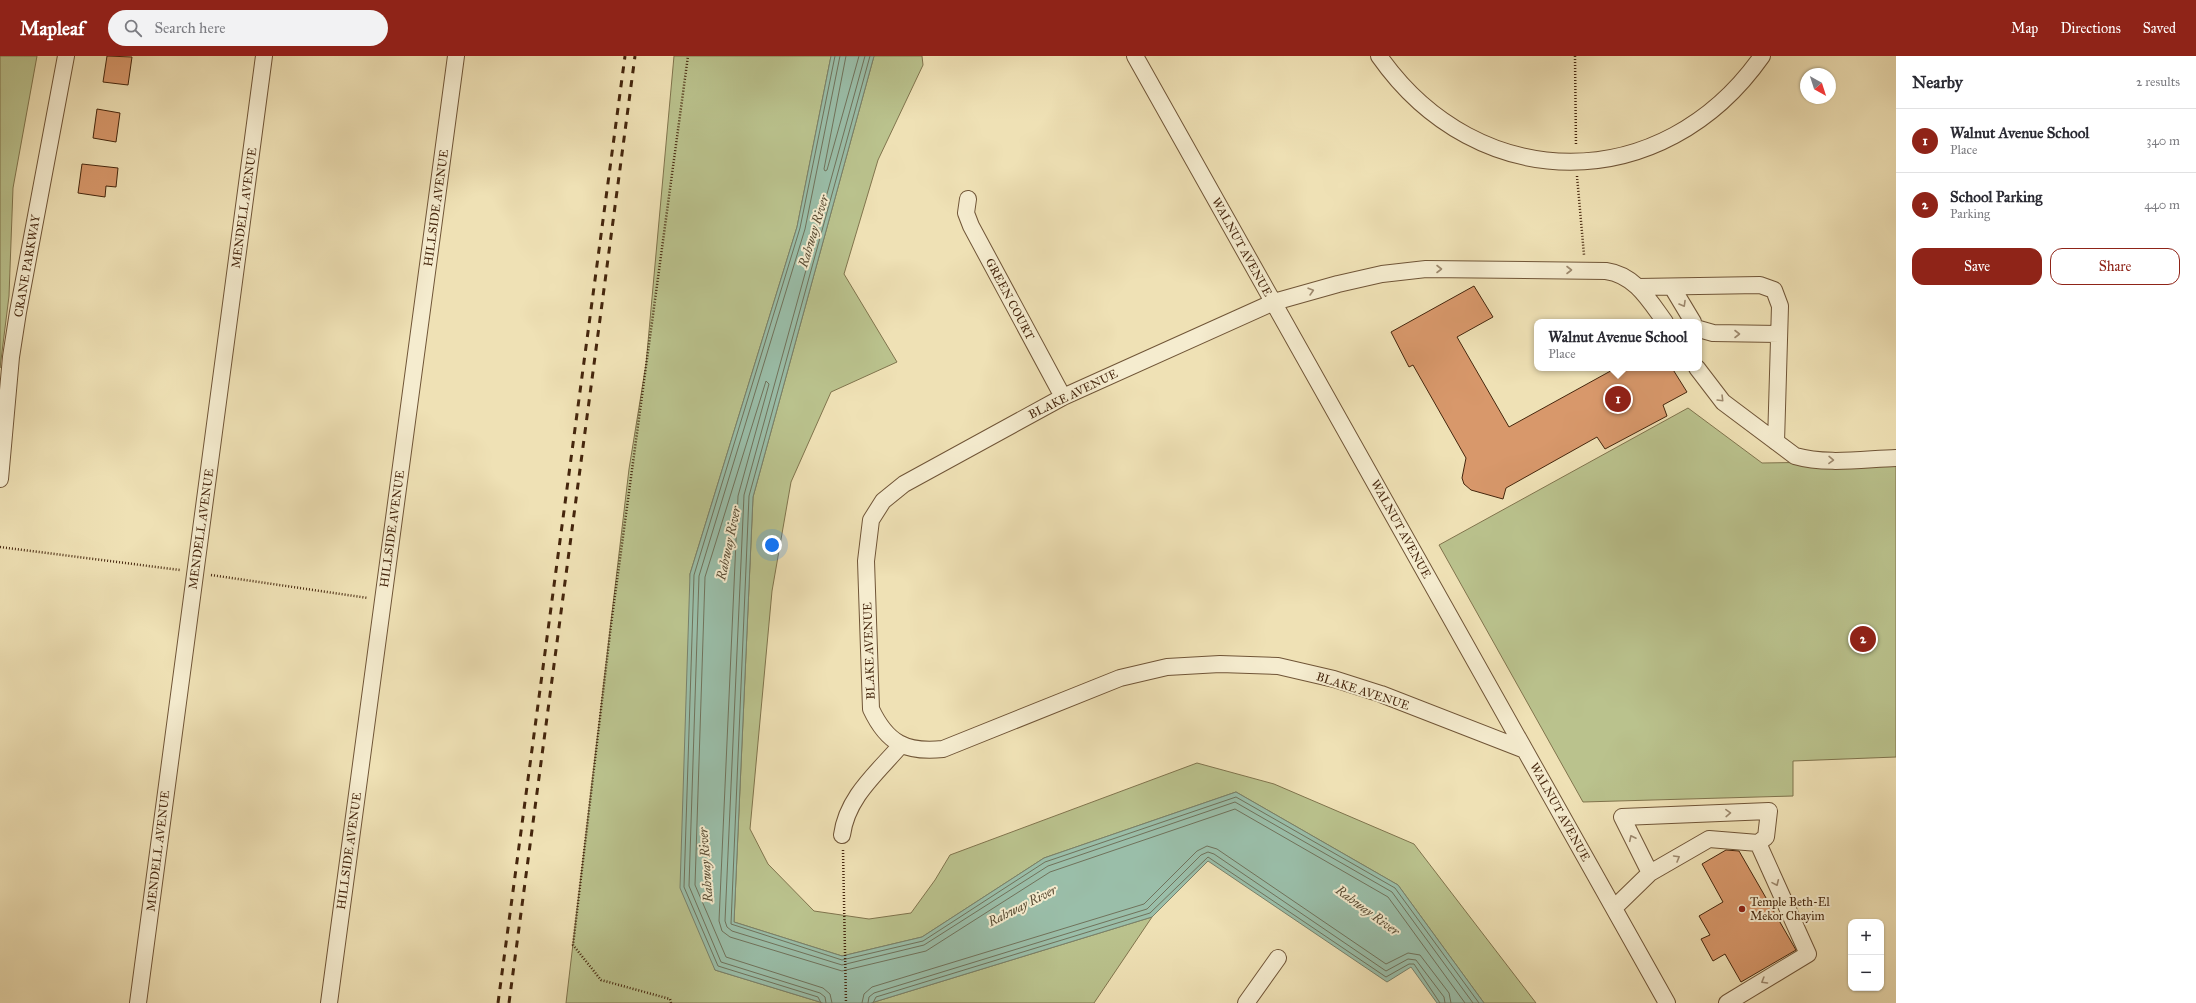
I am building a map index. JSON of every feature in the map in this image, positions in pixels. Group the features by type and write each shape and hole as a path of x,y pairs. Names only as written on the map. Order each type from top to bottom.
{"street":[{"name":"CRANE PARKWAY","path":"0,479 17,320 66,56"},
{"name":"MENDELL AVENUE","path":"138,1003 264,56"},
{"name":"HILLSIDE AVENUE","path":"329,1003 456,56"},
{"name":"WALNUT AVENUE","path":"1135,56 1667,1003"},
{"path":"1379,56 1392,74 1419,103 1443,122 1463,135 1492,147 1529,158 1576,161 1623,155 1667,139 1687,128 1717,107 1734,91 1762,56"},
{"name":"GREEN COURT","path":"968,199 966,213 971,226 1063,397"},
{"name":"BLAKE AVENUE","path":"1525,750 1381,694 1334,679 1278,666 1220,664 1168,667 1120,678 943,749 925,751 901,745 883,730 871,709 866,561 871,520 883,501 904,484 1063,397 1274,302 1338,284 1382,274 1426,269 1586,270 1616,273 1633,282 1663,319"},
{"path":"1638,287 1760,285 1774,290 1780,306 1776,442"},
{"path":"1672,287 1691,319"},
{"path":"1702,330 1713,334 1779,334"},
{"path":"1699,371 1723,402 1795,456 1804,459 1896,458"},
{"path":"842,835 844,819 853,800 901,745"},
{"path":"1614,908 1650,873 1709,839 1758,843 1766,837 1769,811 1622,817 1650,873"},
{"path":"1727,1003 1808,954 1758,843"},
{"path":"1246,1003 1278,958"}],"path":[{"path":"671,1003 670,999 601,980 573,944 611,625 688,56"},
{"path":"1575,56 1576,161 1586,270"},
{"path":"842,835 846,950 846,1003"}],"shaded area":[{"path":"0,56 37,56 13,188 9,296 0,368"},
{"path":"674,56 831,56 797,227 690,574 715,970 823,1003 566,1003 629,469 646,364"},
{"path":"874,56 922,56 923,65 878,160 844,274 897,362 831,392 791,482 772,591 750,829 768,864 814,911 869,919 911,913 935,880 950,855 1197,763 1274,784 1414,844 1536,1003 1484,1003 1398,885 1236,792 1044,858 922,937 842,956 734,922 753,497"},
{"path":"1688,408 1762,463 1896,461 1896,757 1793,761 1793,796 1583,802 1439,545"},
{"path":"1152,917 1094,1003 871,1003"}],"water":[{"name":"Rahway River","path":"831,56 874,56 753,497 734,922 842,956 922,937 1044,858 1236,792 1398,885 1484,1003 1437,1003 1411,967 1387,982 1208,861 1152,917 871,1003 823,1003 715,970 680,888 690,574 797,227"}],"building":[{"path":"107,56 132,57 128,85 103,82"},
{"path":"97,109 120,113 116,142 93,138"},
{"path":"82,164 118,168 116,187 106,186 105,197 78,193"},
{"path":"1474,286 1493,317 1457,337 1509,427 1611,371 1674,371 1687,392 1663,405 1667,416 1605,449 1597,437 1506,488 1503,499 1471,490 1464,484 1462,478 1466,458 1413,365 1409,367 1391,332"},
{"name":"Temple Beth-El Mekor Chayim","path":"1726,850 1739,851 1796,950 1741,982 1725,954 1713,961 1701,939 1710,935 1699,916 1723,902 1702,864"}],"railway":[{"path":"498,1003 625,56"},
{"path":"509,1003 635,56"}],"place":[{"name":"Walnut Avenue School","path":"1618,399"},
{"name":"School Parking","path":"1863,639"},
{"name":"Temple Beth-El Mekor Chayim","path":"1742,909"}]}
